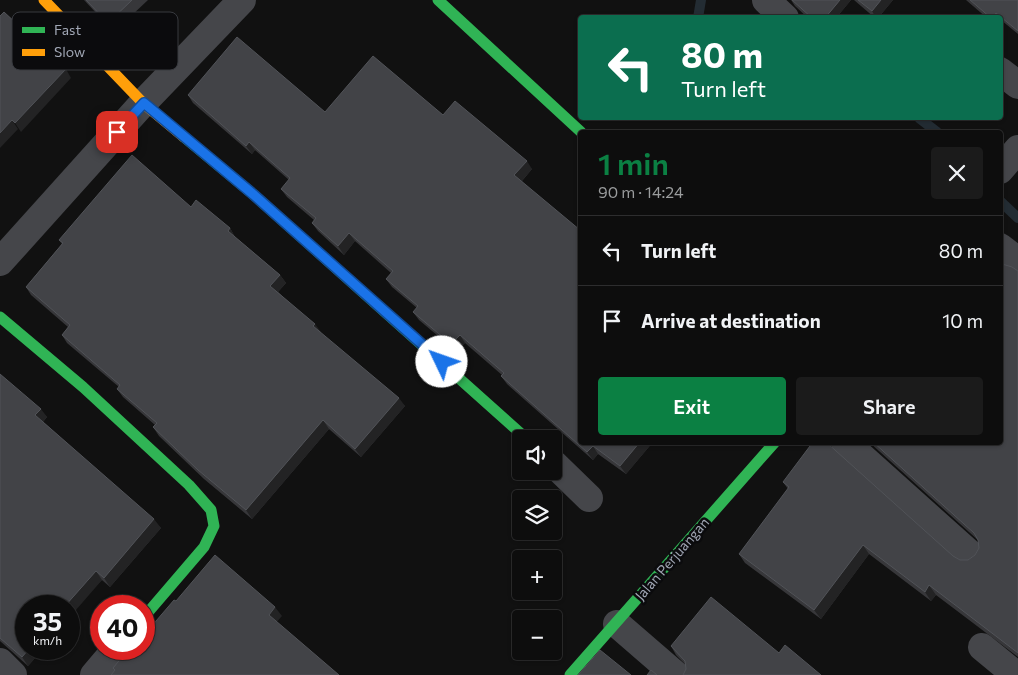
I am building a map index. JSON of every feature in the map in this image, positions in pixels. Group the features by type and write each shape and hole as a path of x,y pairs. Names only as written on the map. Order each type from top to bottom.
{"street":[{"path":"44,0 56,12"},
{"path":"178,67 242,0"},
{"path":"438,0 579,130"},
{"path":"766,0 782,15"},
{"path":"112,70 144,103 254,195 516,430"},
{"path":"0,262 175,70"},
{"path":"1003,74 1018,86"},
{"path":"1003,166 1018,149"},
{"path":"1003,250 1018,260"},
{"path":"0,317 97,400 189,484 211,510 214,526 204,547 155,604"},
{"name":"Jalan Perjuangan","path":"570,675 617,624 672,557 772,445"},
{"path":"848,445 970,554"},
{"path":"562,472 589,498"},
{"path":"617,624 676,675"},
{"path":"982,647 1016,675"},
{"path":"94,675 107,660"},
{"path":"0,662 13,675"}],"building":[{"path":"86,0 132,0 119,12 97,12"},
{"path":"792,0 840,0 828,15 809,15"},
{"path":"858,0 881,0 872,11"},
{"path":"970,0 1018,0 1018,31 1003,19 1003,15 996,13 994,15 988,15"},
{"path":"4,12 12,19 12,70 65,70 15,123 12,120 0,133 0,16"},
{"path":"237,37 325,112 373,56 443,115 455,101 527,161 514,175 578,228 578,444 501,376 504,373 460,335 451,344 413,312 418,306 386,279 393,271 349,233 338,246 312,223 316,218 281,189 290,178 249,142 246,146 188,95"},
{"path":"132,155 191,207 196,200 230,228 228,231 280,275 270,286 315,324 313,326 399,398 355,449 323,420 246,510 198,470 153,427 157,423 117,389 120,385 62,335 70,325 26,287 63,243 59,240"},
{"path":"1003,264 1018,271 1018,653 929,585 925,592 863,545 814,610 739,554 789,487 783,482 811,445 829,445 953,556 960,560 968,560 975,555 979,548 978,540 974,533 876,445 1003,445"},
{"path":"0,374 41,409 35,415 154,519 104,578 96,571 75,595 15,595 15,651 0,638"},
{"path":"579,445 638,445 620,466 593,446 587,452"},
{"path":"215,555 275,607 269,615 339,675 111,675 115,670 113,668 120,660 155,660 155,622 174,600 176,601"},
{"path":"711,597 779,653 785,645 821,675 683,675 686,669 685,661 671,646"},
{"path":"600,650 631,675 578,675"},
{"path":"651,670 657,675 647,675"}],"waterway":[{"path":"698,15 701,0"},
{"path":"922,120 934,130"},
{"path":"1003,204 1018,218"}],"traffic: fast":[{"path":"438,0 579,130"},
{"path":"184,137 254,195 517,430"},
{"path":"0,317 83,387 189,485 211,510 214,526 204,547 155,604"},
{"path":"570,675 772,445"}],"traffic: slow":[{"path":"44,0 56,12"},
{"path":"111,70 143,103 184,137"}],"route":[{"path":"117,132 144,103 254,195 442,362"}]}
